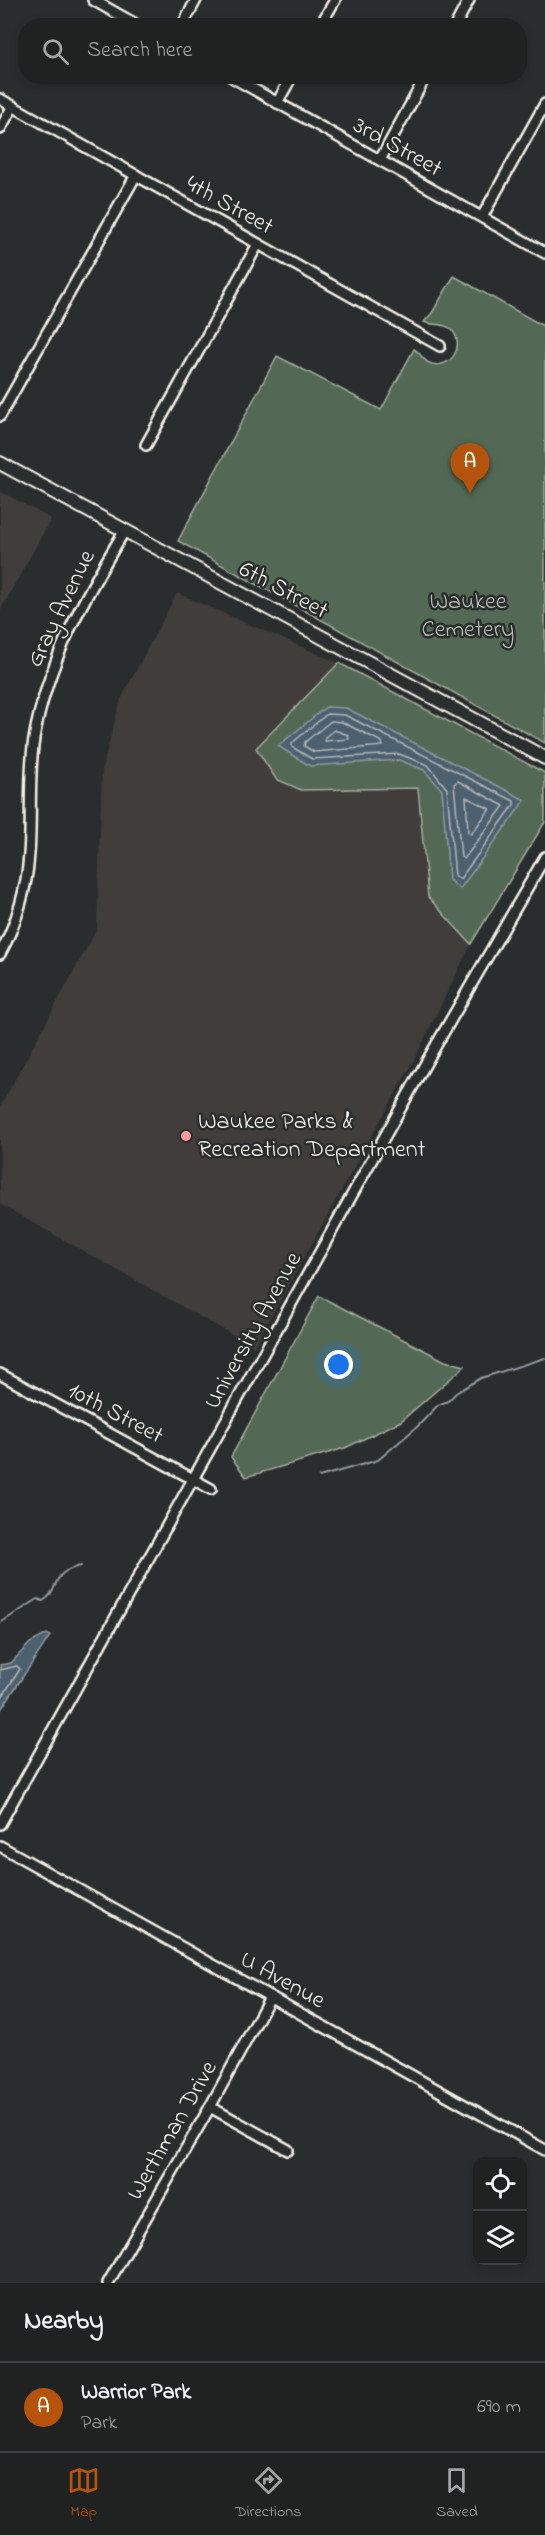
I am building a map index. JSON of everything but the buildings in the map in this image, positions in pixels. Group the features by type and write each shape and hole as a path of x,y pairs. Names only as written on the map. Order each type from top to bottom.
{"main road":[{"name":"6th Street","path":"0,463 545,758"}],"street":[{"path":"93,0 125,18"},
{"path":"186,18 196,0"},
{"path":"325,18 335,0"},
{"path":"459,18 469,0"},
{"name":"3rd Street","path":"244,84 545,253"},
{"path":"277,103 288,84"},
{"path":"380,160 422,84"},
{"name":"4th Street","path":"0,99 440,346"},
{"path":"482,217 545,104"},
{"path":"0,129 13,106"},
{"path":"0,416 135,176"},
{"path":"146,445 258,244"},
{"name":"Gray Avenue","path":"1,952 21,900 29,855 29,801 34,741 42,700 64,639 124,530"},
{"name":"University Avenue","path":"0,1824 427,1061 545,857"},
{"name":"10th Street","path":"0,1374 211,1489"},
{"name":"U Avenue","path":"0,1846 545,2150"},
{"name":"Werthman Drive","path":"108,2283 210,2107 270,1997"},
{"path":"210,2107 288,2150"}],"shaded area":[{"path":"0,491 51,519 0,611"},
{"path":"177,593 339,663 256,748 301,790 418,788 428,897 471,944 411,1066 254,1347 0,1204 0,1107 97,929 102,769 121,699"}],"green space":[{"name":"Waukee Cemetery","path":"454,276 545,327 545,743 178,541 277,356 381,410 414,349 426,361 439,365 446,363 455,354 457,342 451,329 424,322"},
{"path":"339,663 545,773 545,822 471,944 428,897 418,788 301,790 276,779 256,748"},
{"path":"319,1296 445,1361 465,1366 401,1421 345,1448 246,1477 231,1457"}],"water":[{"path":"326,707 346,708 525,800 460,889 449,880 442,790 424,770 399,760 310,766 278,746"},
{"path":"47,1634 50,1636 0,1711 0,1665 11,1663 30,1643"}],"waterway":[{"path":"319,1477 378,1460 418,1426 438,1405 448,1401 456,1393 481,1378 545,1358"},
{"path":"0,1623 38,1599 43,1601 49,1597 63,1573 81,1566"}],"place":[{"name":"Warrior Park","path":"470,493"},
{"name":"Waukee Parks & Recreation Department","path":"186,1136"}]}
